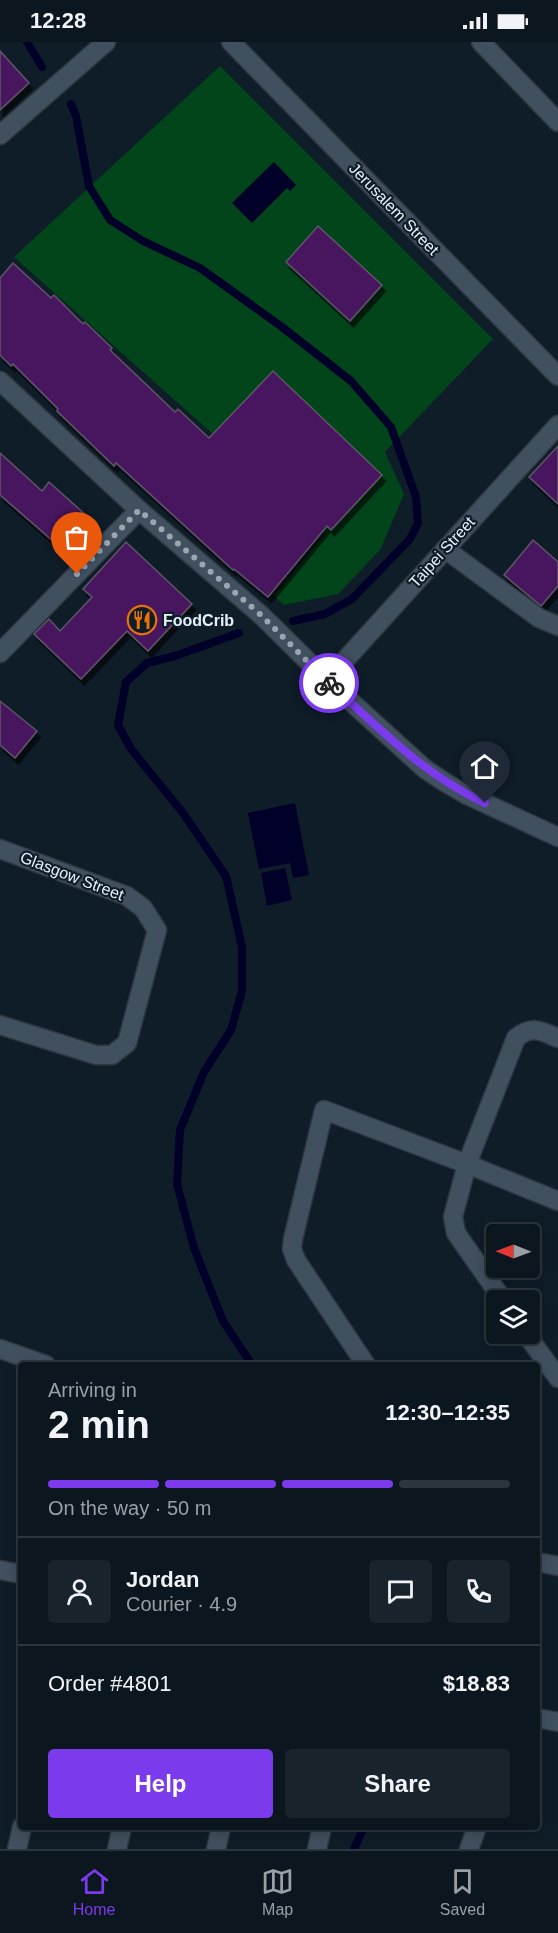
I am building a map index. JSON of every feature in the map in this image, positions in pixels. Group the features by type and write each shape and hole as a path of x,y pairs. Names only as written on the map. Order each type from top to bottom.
{"street":[{"path":"0,135 105,42"},
{"name":"Jerusalem Street","path":"231,42 558,376"},
{"path":"481,42 558,122"},
{"path":"0,381 139,510 261,615 403,750 446,783 558,837"},
{"name":"Taipei Street","path":"327,680 558,425"},
{"path":"0,653 139,510"},
{"path":"445,549 539,618 558,626"},
{"name":"Glasgow Street","path":"0,849 127,896 143,908 157,930 127,1043 112,1055 96,1055 0,1025"},
{"path":"496,1290 456,1233 453,1217 467,1164 516,1038 524,1031 538,1030 558,1038"},
{"path":"364,1362 296,1260 292,1249 292,1239 324,1110 558,1201"},
{"path":"533,1344 558,1378"},
{"path":"0,1349 37,1362"},
{"path":"540,1563 558,1566"},
{"path":"0,1570 18,1573"},
{"path":"540,1719 558,1722"},
{"path":"17,1849 21,1830"},
{"path":"117,1849 121,1830"},
{"path":"216,1849 220,1830"},
{"path":"317,1849 321,1830"},
{"path":"469,1849 476,1830"}],"green space":[{"path":"220,66 493,339 385,452 404,494 380,550 338,594 284,605 274,596 325,534 14,257"}],"water":[{"path":"274,162 296,185 290,191 287,188 252,223 232,203"},
{"path":"295,803 309,875 293,878 290,863 259,869 248,813"},
{"path":"285,868 292,900 267,906 261,873"}],"building":[{"path":"0,51 29,83 0,110"},
{"path":"318,226 382,285 350,321 286,262"},
{"path":"13,263 51,298 54,295 83,324 85,322 112,348 110,350 175,412 178,409 209,438 273,371 382,475 331,530 327,526 268,597 233,570 116,463 114,466 57,411 58,409 13,364 11,366 0,355 0,278"},
{"path":"558,446 558,504 529,477"},
{"path":"0,453 42,491 49,482 88,517 61,548 0,495"},
{"path":"533,540 558,562 558,586 541,606 504,575"},
{"path":"126,542 192,604 148,651 127,631 81,679 34,634 49,619 60,631 92,597 83,589"},
{"path":"0,701 37,731 15,758 0,745"}],"waterway":[{"path":"27,42 42,67"},
{"path":"71,104 76,116 89,186 110,220 143,241 200,268 282,327 351,381 391,427 416,497 418,523 410,539 352,599 325,614 293,621"},
{"path":"239,633 175,656 147,663 126,682 118,725 131,749 183,813 226,876 242,947 242,991 231,1030 204,1072 180,1130 177,1184 194,1248 223,1321 250,1362"},
{"path":"354,1849 363,1830"}],"way so far":[{"path":"77,574 139,510 261,615 329,683"}],"place":[{"name":"FoodCrib","path":"142,620"}],"route":[{"path":"329,683 425,769 467,795 485,803"}]}
